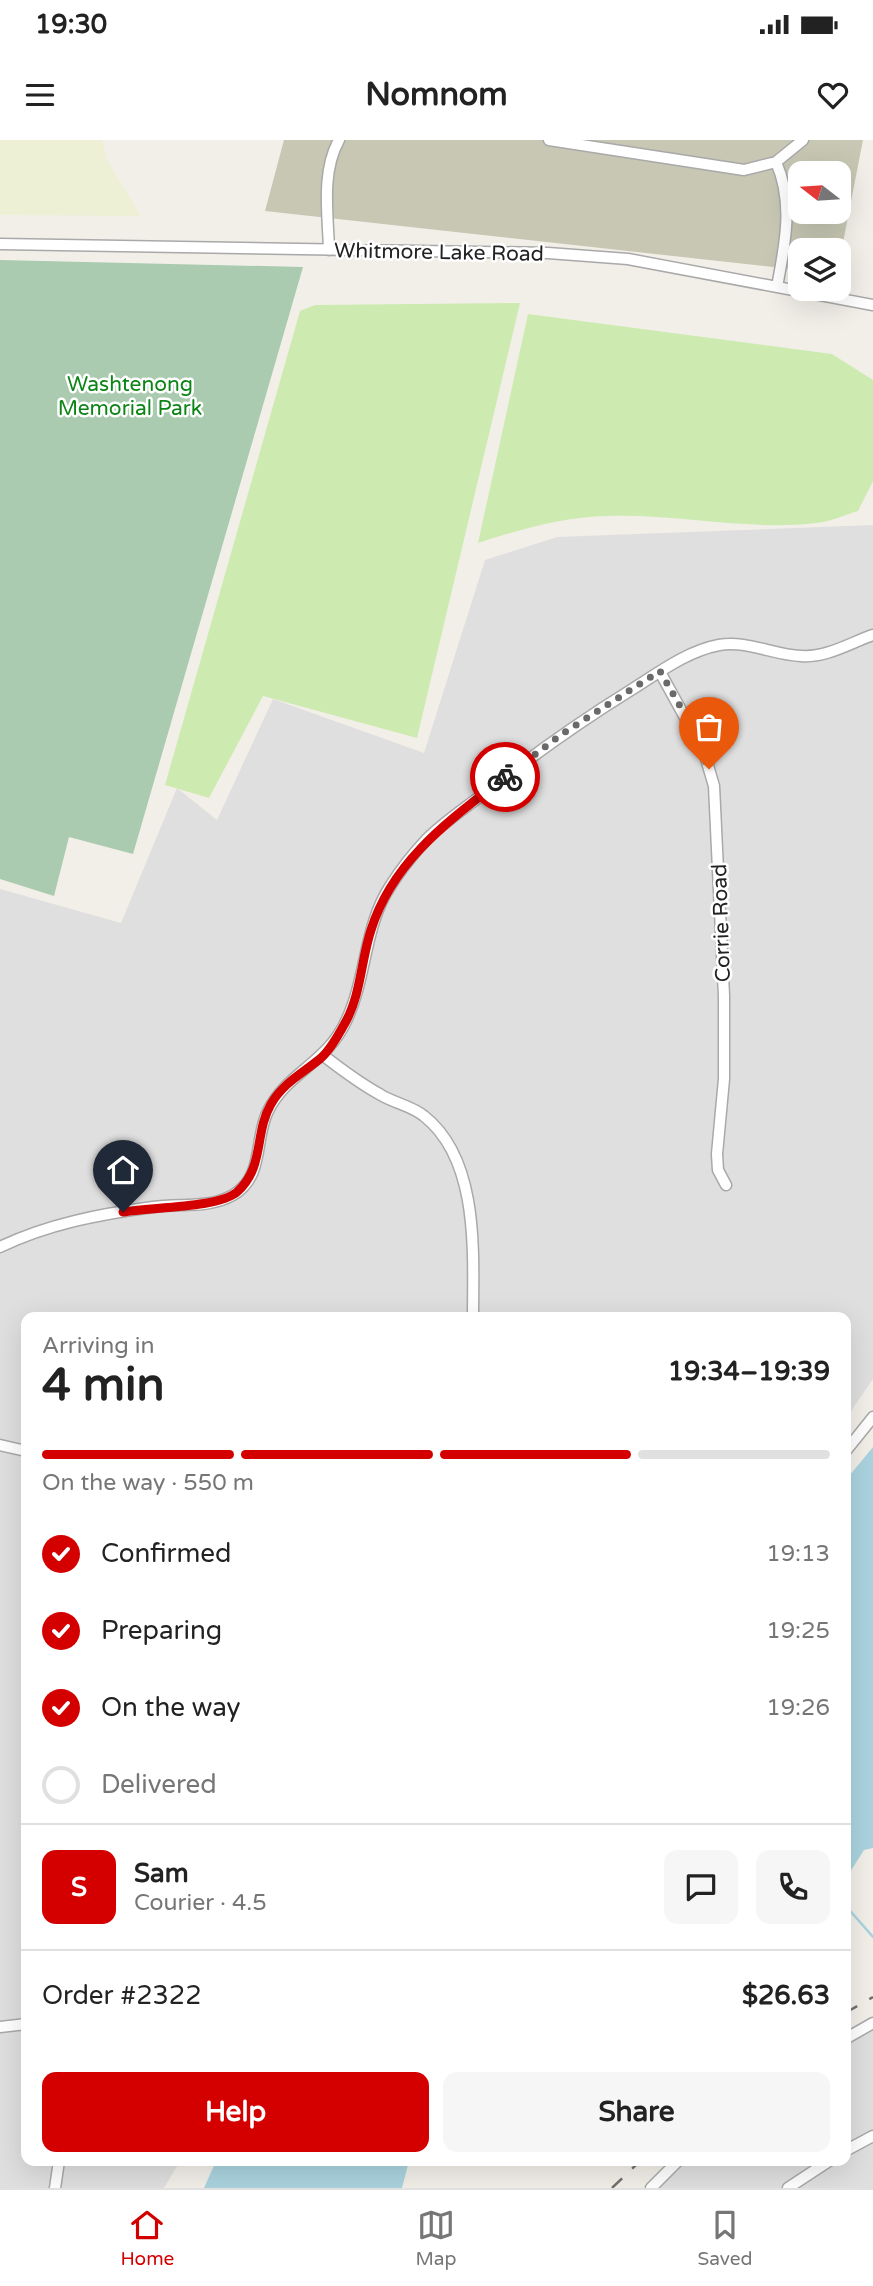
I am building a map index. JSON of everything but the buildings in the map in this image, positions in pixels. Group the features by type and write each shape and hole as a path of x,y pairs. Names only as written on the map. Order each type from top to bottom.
{"street":[{"path":"329,250 329,172 339,140"},
{"path":"549,140 613,145 744,170 776,162 803,140"},
{"path":"776,162 783,179 787,203 787,226 777,287"},
{"name":"Whitmore Lake Road","path":"0,244 548,253 628,259 873,305"},
{"path":"0,1247 28,1234 72,1221 155,1207 211,1203 236,1193 254,1169 260,1155 264,1118 271,1104 285,1085 324,1056 347,1020 377,911 389,888 428,838 562,734 660,671 705,649 723,644 804,657 827,653 873,635"},
{"name":"Corrie Road","path":"660,671 704,752 714,786 724,996 724,1079 718,1170 726,1185"},
{"path":"324,1056 383,1097 424,1116 450,1151 465,1187 473,1226 473,1312"},
{"path":"851,1444 873,1417"},
{"path":"0,1445 21,1450"},
{"path":"851,2036 873,2023"},
{"path":"0,2027 21,2025"},
{"path":"851,2148 873,2136"},
{"path":"55,2188 58,2166"},
{"path":"651,2188 673,2166"},
{"path":"788,2188 822,2166"}],"shaded area":[{"path":"0,140 102,140 107,160 141,216 0,215"},
{"path":"284,140 863,140 851,201 851,161 788,161 788,224 847,224 844,238 788,238 788,269 265,211"},
{"path":"873,525 873,1379 851,1411 851,1312 21,1312 21,2166 177,2166 164,2188 0,2188 0,889 121,923 177,788 217,820 273,699 424,753 485,560 557,537"},
{"path":"873,2030 873,2188 651,2188 673,2166 851,2166 851,2042"}],"green space":[{"name":"Washtenong Memorial Park","path":"0,260 303,267 133,854 69,837 54,896 0,879"},
{"path":"520,303 417,738 263,696 209,798 165,785 300,311 315,305"},
{"path":"528,314 832,354 873,380 873,481 858,511 832,520 791,525 739,524 660,517 591,517 542,525 478,543"}],"water":[{"path":"873,1447 873,1848 864,1850 851,1871 851,1474"},
{"path":"214,2166 408,2166 402,2188 204,2188"}],"waterway":[{"path":"851,1912 873,1937"}],"railway":[{"path":"851,2010 873,1997"},
{"path":"612,2188 635,2166"}],"way so far":[{"path":"505,777 562,734 660,671 704,752 709,769"}],"route":[{"path":"123,1212 211,1203 236,1193 254,1169 260,1155 264,1118 271,1104 285,1085 324,1056 347,1020 377,911 389,888 428,838 505,777"}]}
